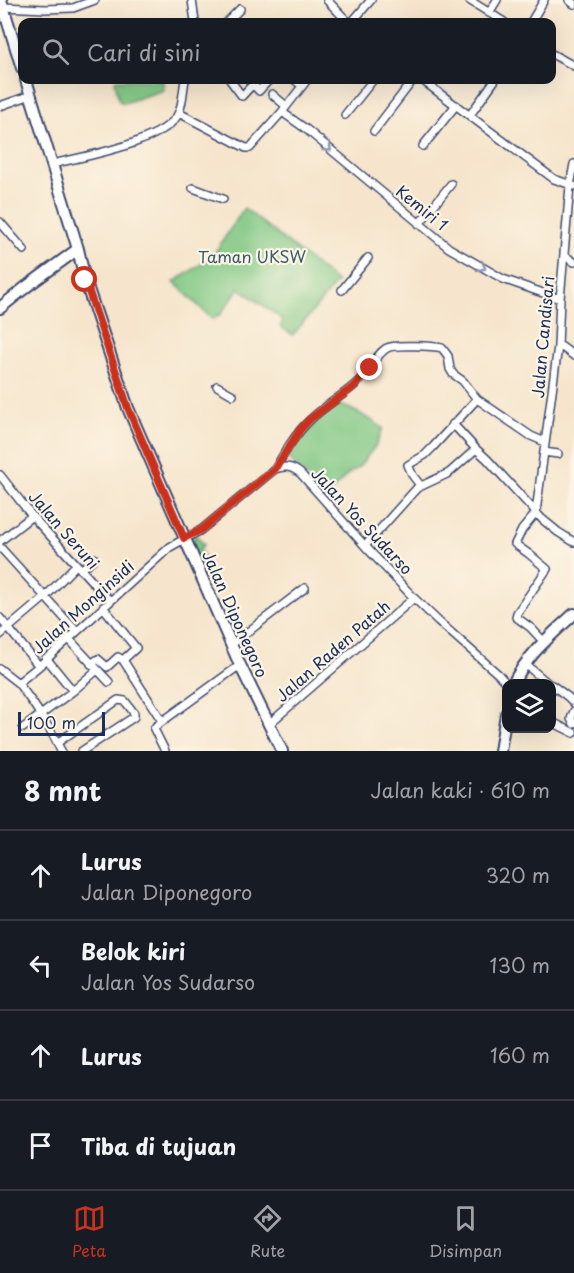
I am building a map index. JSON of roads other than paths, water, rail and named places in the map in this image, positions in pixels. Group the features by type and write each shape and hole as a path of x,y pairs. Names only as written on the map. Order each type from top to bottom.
{"main road":[{"path":"2,4 18,55"},
{"name":"Jalan Diponegoro","path":"27,84 78,249 85,280 128,408 240,665 282,751"},
{"path":"0,308 78,249"},
{"path":"516,679 525,664 544,642 574,614"},
{"path":"500,751 503,733"}],"street":[{"path":"2,4 45,9 73,8 95,0"},
{"path":"192,0 195,18"},
{"path":"327,0 346,18"},
{"path":"354,18 371,0"},
{"path":"469,0 497,18"},
{"path":"489,13 497,0"},
{"path":"533,18 544,0"},
{"path":"569,0 574,4"},
{"path":"231,18 240,9"},
{"path":"556,56 574,66"},
{"path":"52,164 122,148 166,128 179,113 184,84"},
{"path":"233,84 242,96 250,84"},
{"path":"253,84 259,91 266,84"},
{"path":"179,113 246,148 253,146 304,84"},
{"path":"345,115 370,84"},
{"path":"374,131 410,84"},
{"path":"427,84 554,179 572,186"},
{"path":"470,116 492,84"},
{"name":"Kemiri 1","path":"272,94 284,109 306,129 450,248 503,279 560,299"},
{"path":"0,106 31,95"},
{"path":"423,146 456,105"},
{"name":"Jalan Candisari","path":"536,512 558,346 560,299 574,164"},
{"path":"419,224 451,184"},
{"path":"193,188 223,199"},
{"path":"0,222 24,250"},
{"path":"564,255 574,262"},
{"path":"342,290 368,258"},
{"path":"184,538 201,530 275,469 309,420 362,378 377,358 390,346 442,348 448,356 453,374 464,381 477,399 525,432 545,442"},
{"path":"558,346 574,356"},
{"path":"217,386 233,395"},
{"path":"420,485 408,465 429,451 477,399"},
{"path":"453,424 536,512 558,532 574,542"},
{"path":"365,546 420,485 449,473 476,449"},
{"path":"544,452 558,454"},
{"name":"Jalan Yos Sudarso","path":"275,469 287,466 297,471 414,598 502,679"},
{"name":"Jalan Seruni","path":"0,475 32,516 79,567 136,647 123,660"},
{"path":"536,512 522,530 515,544 547,569 516,616 544,642"},
{"path":"32,516 1,541 45,597 76,631"},
{"name":"Jalan Monginsidi","path":"18,683 170,547 184,538"},
{"path":"0,635 79,567 93,558"},
{"path":"232,644 305,588"},
{"name":"Jalan Raden Patah","path":"269,724 414,598"},
{"path":"0,618 39,666"},
{"path":"68,638 109,682"},
{"path":"91,663 98,659 107,667 118,657 123,660 162,721"},
{"path":"46,658 73,691"},
{"path":"525,664 544,679"},
{"path":"165,751 154,729 156,726 240,665"},
{"path":"0,669 18,683 41,715 61,751"},
{"path":"23,728 97,670"},
{"path":"556,688 574,703"},
{"path":"57,743 118,700 125,700 134,713 134,717 82,751"},
{"path":"574,711 571,719 574,724"},
{"path":"556,724 574,733"}],"park label":[{"name":"Taman UKSW","path":"252,257"}]}
